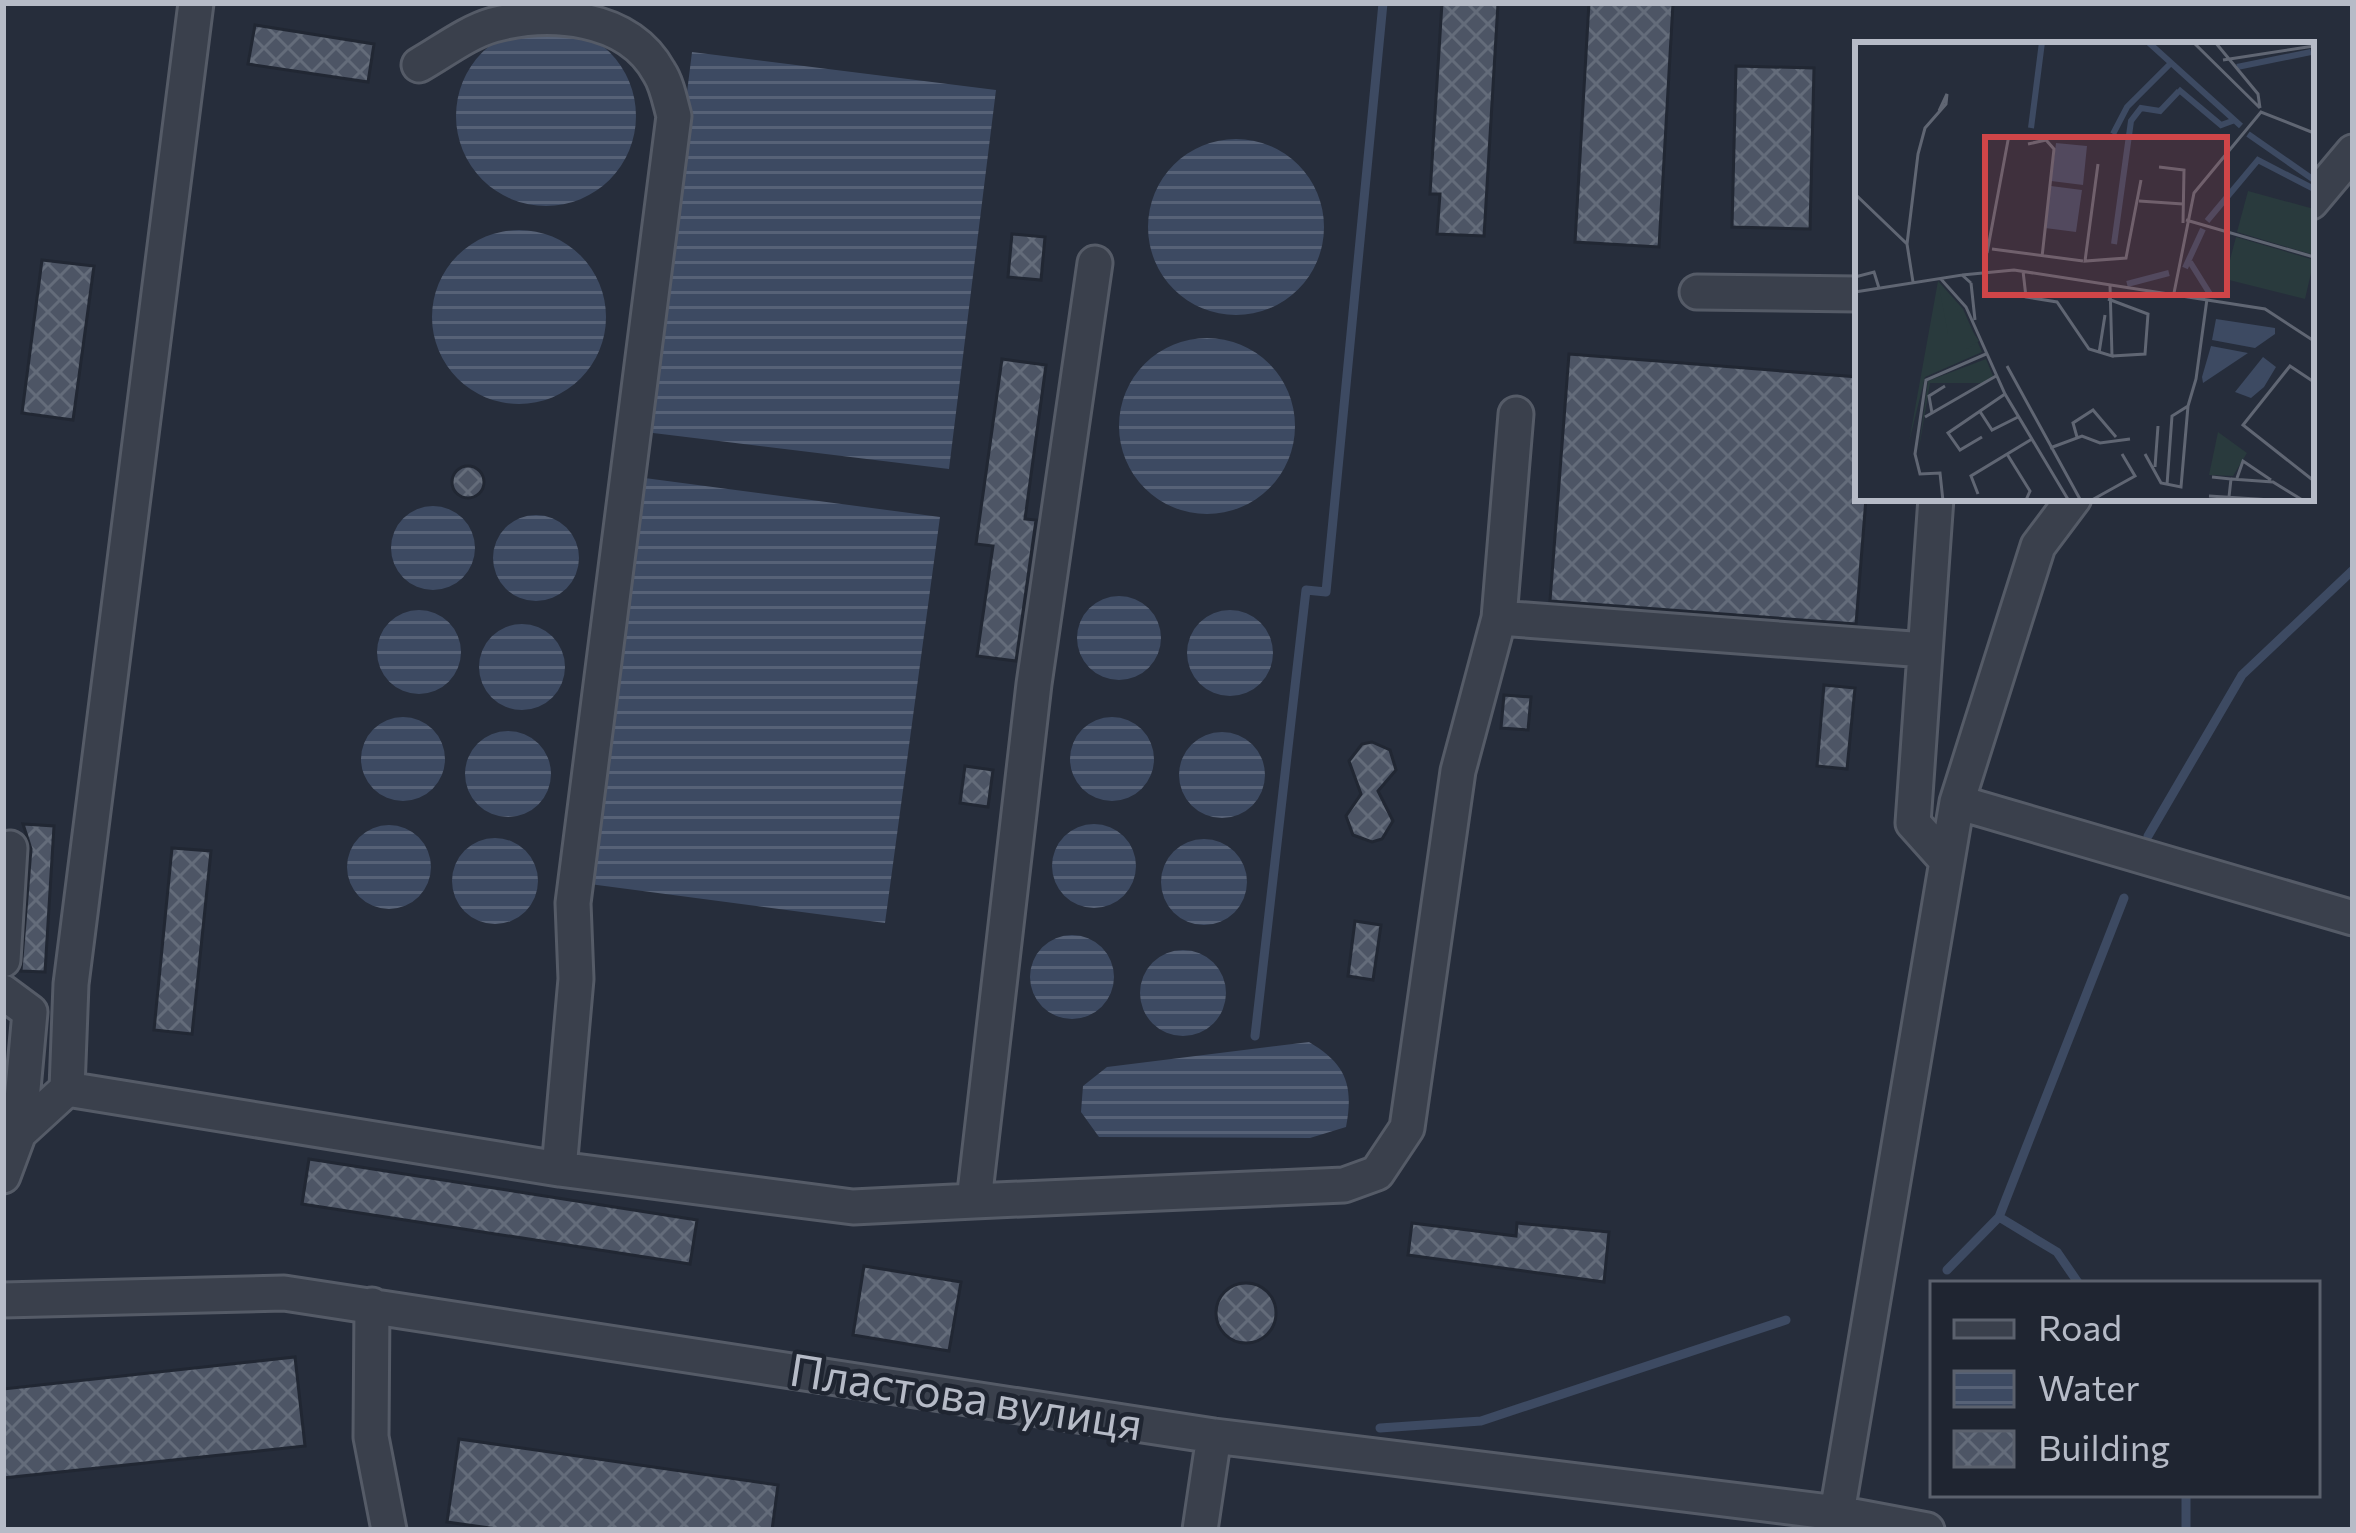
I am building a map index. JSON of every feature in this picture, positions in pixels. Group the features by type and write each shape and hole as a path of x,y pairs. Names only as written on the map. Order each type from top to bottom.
{"street":[{"path":"19,1132 67,1089 71,984 196,3"},
{"path":"419,65 489,26 550,16 595,23 632,40 659,71 674,116 573,903 576,979 559,1169"},
{"path":"2314,198 2353,152"},
{"path":"974,1201 1034,684 1095,263"},
{"path":"1697,292 1855,294"},
{"path":"67,1089 559,1169 854,1207 1343,1185 1377,1173 1406,1128 1458,771 1499,618 1516,414"},
{"path":"1936,501 1913,823 1947,861"},
{"path":"1837,1513 1957,802 2038,546 2072,501"},
{"path":"1499,618 1925,650"},
{"path":"1957,802 2353,918"},
{"path":"3,960 10,848"},
{"path":"3,992 30,1012 19,1132 3,1176"},
{"name":"Пластова вулиця","path":"3,1300 284,1293 1214,1436 1837,1513 1927,1530"},
{"path":"372,1305 371,1437 388,1530"},
{"path":"1200,1530 1214,1436"}],"water":[{"path":"546,26 580,33 609,53 629,82 636,116 629,150 609,179 580,199 546,206 512,199 483,179 463,150 456,116 463,82 483,53 512,33"},
{"path":"692,52 996,90 949,469 645,432"},
{"path":"1236,139 1270,145 1298,165 1318,193 1324,227 1318,261 1298,289 1270,309 1236,315 1202,309 1174,289 1154,261 1148,227 1154,193 1174,165 1202,145"},
{"path":"519,230 552,237 580,256 599,284 606,317 599,350 580,378 552,397 519,404 486,397 458,378 439,350 432,317 439,284 458,256 486,237"},
{"path":"1207,338 1241,345 1269,364 1288,392 1295,426 1288,460 1269,488 1241,507 1207,514 1173,507 1145,488 1126,460 1119,426 1126,392 1145,364 1173,345"},
{"path":"637,477 940,517 885,923 582,883"},
{"path":"433,506 463,518 475,548 463,578 433,590 403,578 391,548 403,518"},
{"path":"536,515 567,527 579,558 567,589 536,601 505,589 493,558 505,527"},
{"path":"1119,596 1149,608 1161,638 1149,668 1119,680 1089,668 1077,638 1089,608"},
{"path":"419,610 449,622 461,652 449,682 419,694 389,682 377,652 389,622"},
{"path":"1230,610 1261,622 1273,653 1261,684 1230,696 1199,684 1187,653 1199,622"},
{"path":"522,624 553,636 565,667 553,698 522,710 491,698 479,667 491,636"},
{"path":"403,717 433,729 445,759 433,789 403,801 373,789 361,759 373,729"},
{"path":"1112,717 1142,729 1154,759 1142,789 1112,801 1082,789 1070,759 1082,729"},
{"path":"508,731 539,743 551,774 539,805 508,817 477,805 465,774 477,743"},
{"path":"1222,732 1253,744 1265,775 1253,806 1222,818 1191,806 1179,775 1191,744"},
{"path":"1094,824 1124,836 1136,866 1124,896 1094,908 1064,896 1052,866 1064,836"},
{"path":"389,825 419,837 431,867 419,897 389,909 359,897 347,867 359,837"},
{"path":"495,838 526,850 538,881 526,912 495,924 464,912 452,881 464,850"},
{"path":"1204,839 1235,851 1247,882 1235,913 1204,925 1173,913 1161,882 1173,851"},
{"path":"1072,935 1102,947 1114,977 1102,1007 1072,1019 1042,1007 1030,977 1042,947"},
{"path":"1183,950 1214,962 1226,993 1214,1024 1183,1036 1152,1024 1140,993 1152,962"},
{"path":"1309,1042 1332,1059 1344,1077 1349,1099 1346,1127 1310,1138 1099,1137 1081,1112 1083,1086 1107,1067"}],"building":[{"path":"1442,3 1498,3 1484,236 1437,234 1440,194 1430,194"},
{"path":"1589,3 1673,3 1659,247 1575,242"},
{"path":"255,25 374,44 368,82 248,64"},
{"path":"1736,66 1814,68 1810,229 1732,227"},
{"path":"1012,234 1045,237 1041,280 1008,277"},
{"path":"42,260 94,266 73,420 22,413"},
{"path":"1569,354 1855,377 1855,501 1866,501 1856,624 1550,601"},
{"path":"1002,359 1046,365 1025,519 1036,520 1016,661 977,656 993,546 976,544"},
{"path":"468,466 480,470 484,482 480,494 468,498 456,494 452,482 456,470"},
{"path":"1824,685 1855,688 1847,769 1817,766"},
{"path":"1504,695 1531,697 1528,730 1501,728"},
{"path":"1372,742 1390,750 1396,770 1378,791 1393,821 1382,839 1372,842 1353,835 1346,816 1361,794 1349,761 1362,744"},
{"path":"965,766 993,770 988,807 960,803"},
{"path":"23,824 54,826 45,972 21,971 31,849"},
{"path":"172,848 211,851 192,1034 154,1030"},
{"path":"1355,921 1381,925 1373,980 1348,976"},
{"path":"309,1159 697,1220 690,1264 302,1204"},
{"path":"1412,1223 1516,1236 1517,1223 1609,1232 1604,1282 1408,1255"},
{"path":"864,1266 961,1282 949,1351 853,1335"},
{"path":"1246,1283 1267,1292 1276,1313 1267,1334 1246,1343 1225,1334 1216,1313 1225,1292"},
{"path":"295,1357 305,1446 3,1478 3,1389"},
{"path":"459,1439 778,1485 772,1530 504,1530 447,1522"}],"waterway":[{"path":"1255,1036 1306,590 1326,592 1383,3"},
{"path":"2148,836 2242,675 2353,570"},
{"path":"1947,1270 1999,1217 2124,898"},
{"path":"1999,1217 2057,1252 2077,1281"},
{"path":"1380,1428 1481,1421 1786,1320"},
{"path":"2186,1497 2186,1530"}]}
